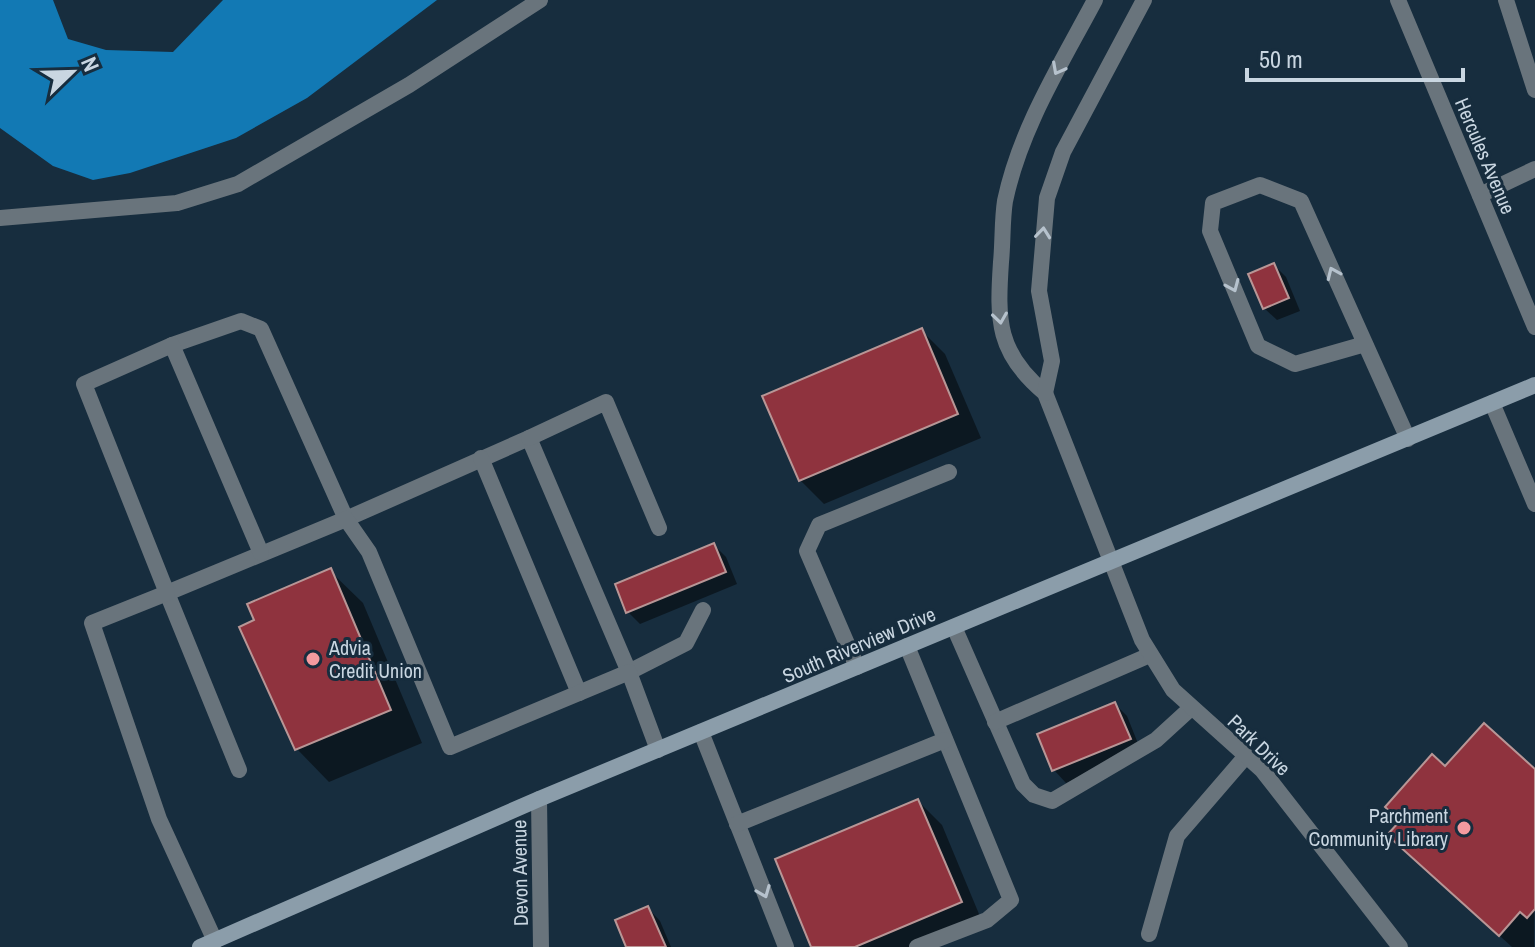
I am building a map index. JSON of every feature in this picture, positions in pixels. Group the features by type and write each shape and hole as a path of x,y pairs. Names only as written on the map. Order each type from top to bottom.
{"street":[{"path":"0,218 177,203 238,184 409,85 540,0"},
{"path":"1095,0 1032,119 1005,201 998,308 1004,342 1019,371 1045,393 1052,361 1039,291 1047,198 1063,152 1144,0"},
{"name":"Hercules Avenue","path":"1398,0 1535,327"},
{"path":"1506,0 1535,90"},
{"path":"1480,195 1535,169"},
{"path":"1365,344 1295,364 1258,346 1210,231 1213,203 1260,185 1301,201 1408,439"},
{"path":"239,770 84,384 172,345 241,321 261,329 346,519 369,552 450,747 629,672 686,643 703,610"},
{"path":"172,345 261,553"},
{"name":"South Riverview Drive","path":"208,944 539,799 1535,385"},
{"name":"Park Drive","path":"1045,393 1150,655 1173,690 1246,756 1298,814 1400,947"},
{"path":"208,944 159,819 92,623 346,519 606,402 659,528"},
{"path":"1492,403 1530,477 1535,504"},
{"path":"529,438 629,672 658,750"},
{"path":"481,458 579,693"},
{"path":"857,667 807,551 811,538 819,525 949,472"},
{"path":"954,627 1023,784 1034,795 1052,801 1156,740 1191,708"},
{"path":"907,646 1011,900 987,920 917,947"},
{"path":"995,722 1150,655"},
{"path":"701,732 786,947"},
{"path":"740,830 945,740"},
{"path":"1149,934 1177,836 1246,756"},
{"name":"Devon Avenue","path":"539,799 541,947"}],"water":[{"path":"0,0 53,0 68,39 106,50 173,52 223,0 437,0 307,98 236,138 130,173 93,180 53,166 0,128"}],"building":[{"path":"1274,263 1289,298 1263,309 1248,274"},
{"path":"922,328 958,414 799,481 762,396"},
{"path":"714,543 726,572 626,613 615,584"},
{"name":"Advia Credit Union","path":"331,568 391,710 295,750 239,627 254,620 247,604"},
{"path":"1115,702 1131,739 1052,771 1037,734"},
{"name":"Parchment Community Library","path":"1484,723 1535,769 1535,909 1527,918 1520,912 1499,936 1387,835 1400,821 1385,807 1432,754 1445,766"},
{"path":"918,799 962,902 855,947 811,947 775,859"},
{"path":"648,906 666,947 626,947 615,920"}],"place":[{"name":"Advia Credit Union","path":"313,659"},
{"name":"Parchment Community Library","path":"1464,828"}]}
